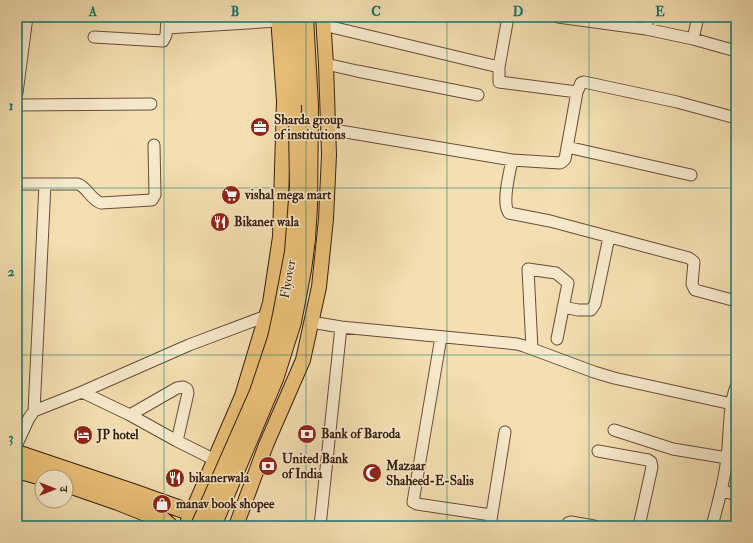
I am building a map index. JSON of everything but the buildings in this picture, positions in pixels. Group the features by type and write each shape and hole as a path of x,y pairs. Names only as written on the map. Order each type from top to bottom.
{"highway":[{"name":"Flyover","path":"213,526 275,379 293,322 303,270 309,206 310,105 305,17"},
{"name":"Flyover","path":"192,522 258,392 276,338 293,252 298,186 297,125 282,18"},
{"path":"17,453 133,492 192,522"},
{"path":"17,470 34,475"},
{"path":"74,487 163,520 170,526"}],"main road":[{"path":"192,522 207,477 242,396 270,304 280,237 284,101 282,18"},
{"path":"236,526 266,445 303,360 320,287 326,219 329,155 323,21"},
{"path":"207,477 247,497"}],"street":[{"path":"17,93 27,17"},
{"path":"508,17 500,67 500,83 577,92"},
{"path":"558,17 646,29 693,39 736,51"},
{"path":"646,29 648,17"},
{"path":"693,39 698,17"},
{"path":"94,37 160,42 164,40 167,23 282,18"},
{"path":"323,21 500,67"},
{"path":"326,64 478,95"},
{"path":"328,129 512,160 562,163 567,147 577,92 581,83 585,82 677,102 736,118"},
{"path":"17,105 151,104"},
{"path":"17,184 78,184 85,188 94,200 101,202 152,200 155,194 154,145"},
{"path":"567,147 691,175"},
{"path":"512,160 506,200 507,210 509,213 550,221 689,258 694,262 692,284 695,290 736,301"},
{"path":"17,444 29,418 34,411 45,184"},
{"path":"563,307 578,310 591,310 595,304 609,237"},
{"path":"532,349 528,269 556,273 568,282 557,339"},
{"path":"34,411 82,392 189,345 266,316"},
{"path":"311,322 341,327 508,343 524,346 614,378 732,404"},
{"path":"320,526 341,327"},
{"path":"442,337 413,502 491,521 505,432"},
{"path":"714,525 727,458 732,404 736,387"},
{"path":"130,414 177,388 186,388 188,393 187,403 177,441"},
{"path":"82,392 130,414 177,441 215,460"},
{"path":"614,430 673,449 727,458"},
{"path":"598,451 648,460 651,462 652,467 639,526"},
{"path":"721,490 736,495"},
{"path":"567,526 571,522 594,526"}],"place":[{"name":"Sharda group of institutions","path":"260,127"},
{"name":"vishal mega mart","path":"231,195"},
{"name":"Bikaner wala","path":"220,222"},
{"name":"Bank of Baroda","path":"307,434"},
{"name":"JP hotel","path":"83,435"},
{"name":"United Bank of India","path":"268,466"},
{"name":"Mazaar Shaheed-E-Salis","path":"372,473"},
{"name":"bikanerwala","path":"175,478"},
{"name":"manav book shopee","path":"162,504"}]}
